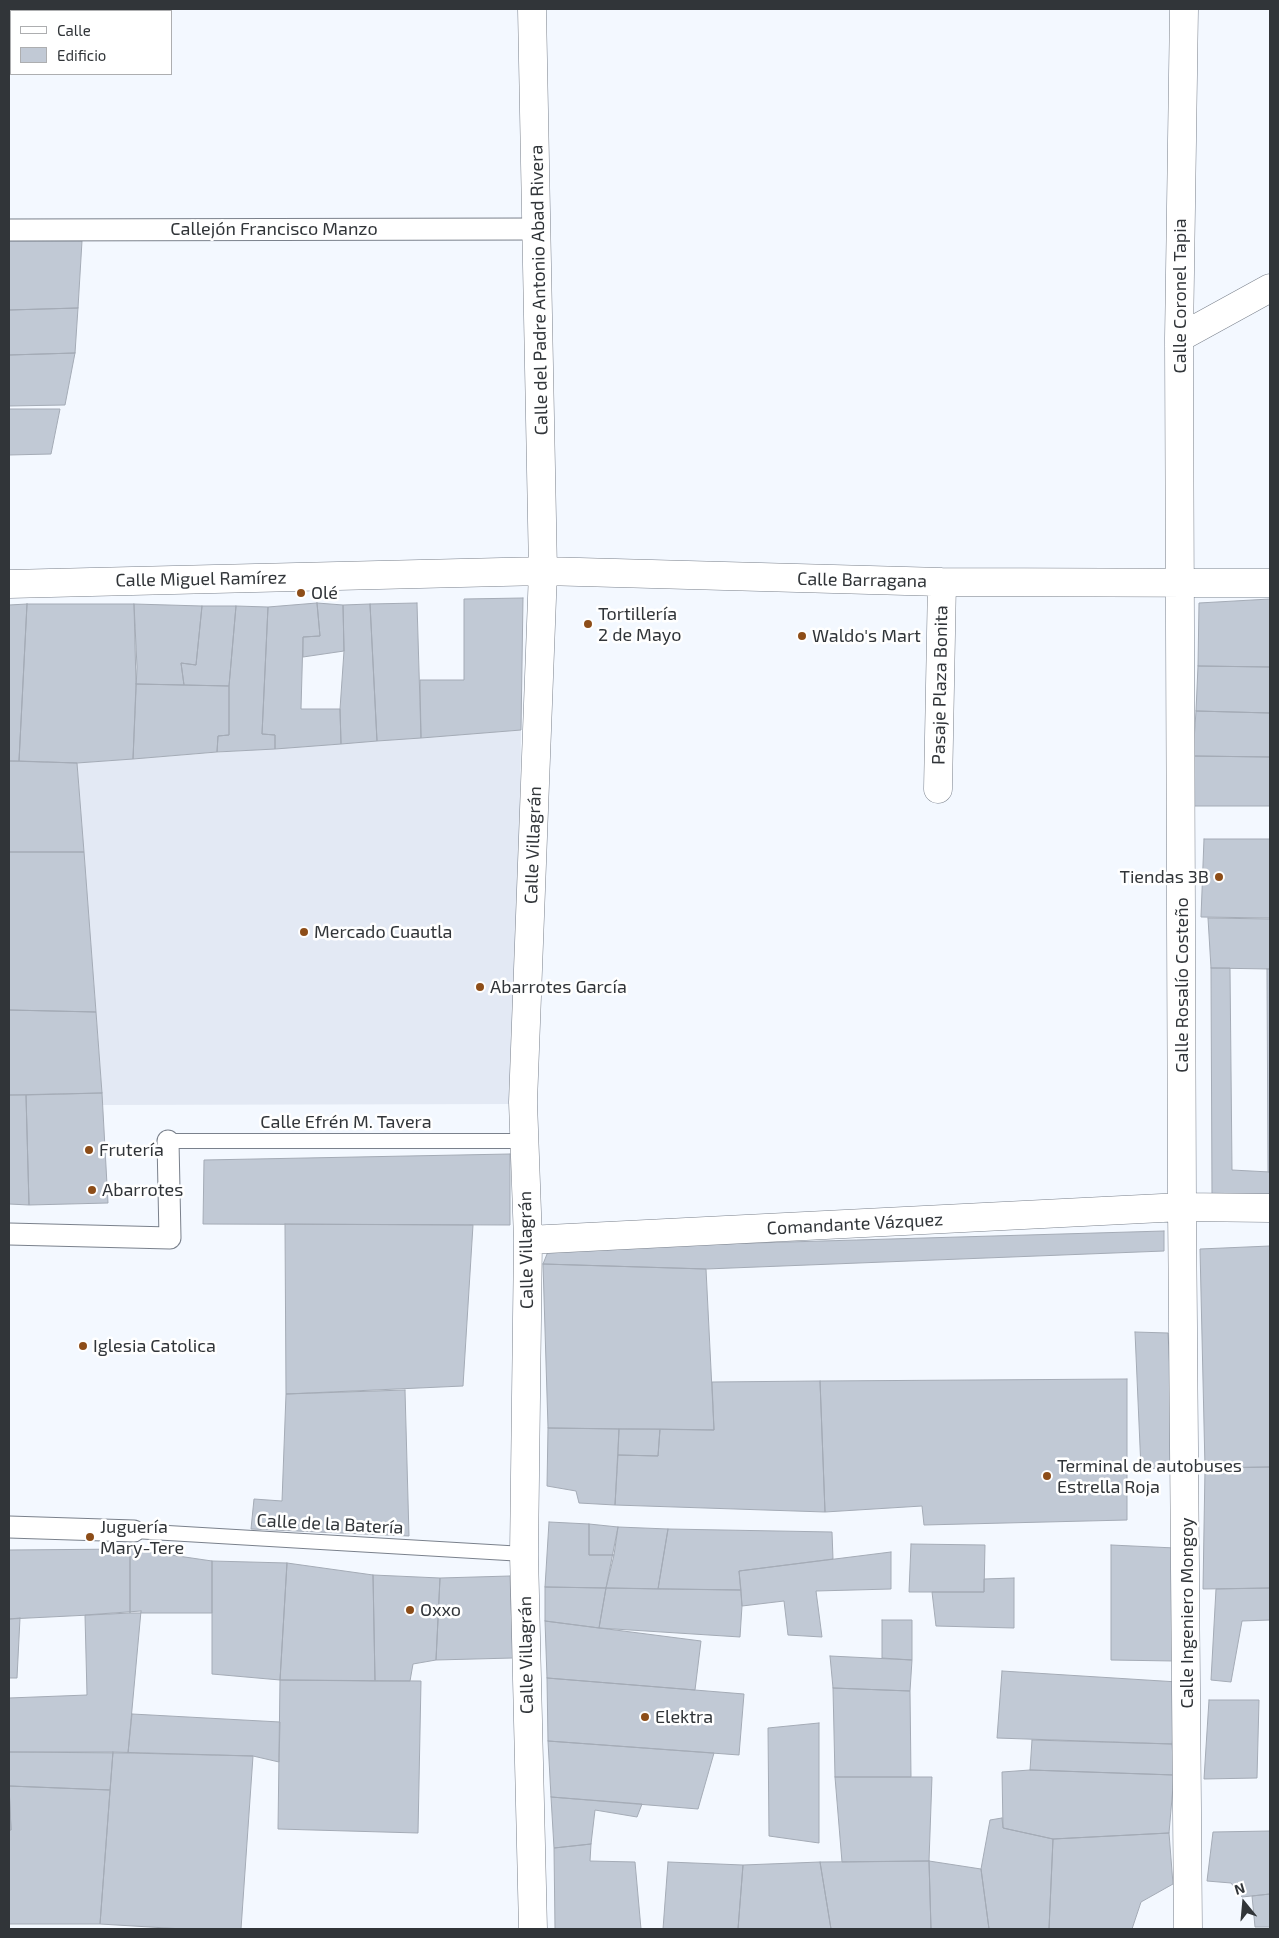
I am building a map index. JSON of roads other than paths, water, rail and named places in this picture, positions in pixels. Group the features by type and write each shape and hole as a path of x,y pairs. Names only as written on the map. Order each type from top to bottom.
{"street":[{"name":"Calle del Padre Antonio Abad Rivera","path":"532,9 544,572"},
{"name":"Calle Coronel Tapia","path":"1182,584 1179,338 1184,9"},
{"name":"Callejón Francisco Manzo","path":"9,230 538,229"},
{"path":"1179,338 1270,288"},
{"name":"Calle Barragana","path":"544,572 942,582 1270,583"},
{"name":"Calle Miguel Ramírez","path":"9,584 544,572"},
{"name":"Calle Villagrán","path":"533,1929 524,1554 528,1240 523,1102 544,572"},
{"name":"Pasaje Plaza Bonita","path":"938,789 942,582"},
{"name":"Calle Rosalío Costeño","path":"1182,584 1182,1207"},
{"path":"9,1234 170,1238 168,1141"},
{"name":"Comandante Vázquez","path":"528,1240 1182,1207 1270,1208"},
{"name":"Calle Ingeniero Mongoy","path":"1182,1207 1188,1929"},
{"path":"9,1528 134,1531"}],"lane":[{"name":"Calle Efrén M. Tavera","path":"168,1141 524,1141"},
{"name":"Calle de la Batería","path":"134,1531 524,1554"}],"place":[{"name":"Olé","path":"301,593"},
{"name":"Tortillería 2 de Mayo","path":"588,624"},
{"name":"Waldo's Mart","path":"802,636"},
{"name":"Tiendas 3B","path":"1219,877"},
{"name":"Mercado Cuautla","path":"304,932"},
{"name":"Abarrotes García","path":"480,987"},
{"name":"Frutería","path":"89,1150"},
{"name":"Abarrotes","path":"92,1190"},
{"name":"Iglesia Catolica","path":"83,1346"},
{"name":"Terminal de autobuses Estrella Roja","path":"1047,1476"},
{"name":"Juguería Mary-Tere","path":"90,1537"},
{"name":"Oxxo","path":"410,1610"},
{"name":"Elektra","path":"645,1717"}]}
